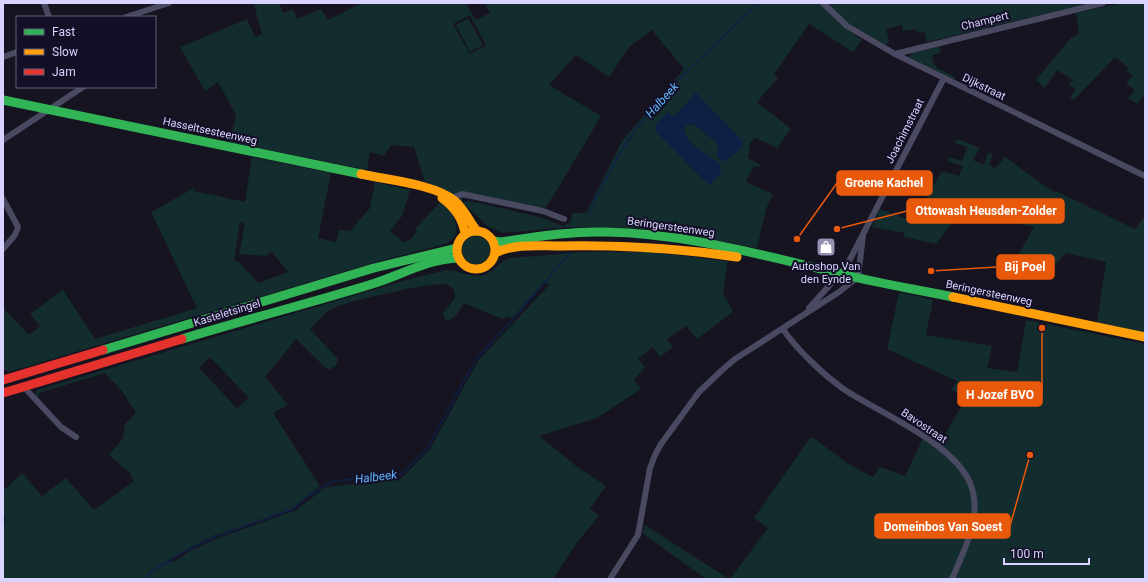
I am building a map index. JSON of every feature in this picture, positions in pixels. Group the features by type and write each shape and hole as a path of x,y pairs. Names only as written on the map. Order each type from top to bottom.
{"main road":[{"name":"Hasseltsesteenweg","path":"3,100 413,185 430,187 445,193 452,198 466,213 477,231 483,232 493,241"},
{"name":"Hasseltsesteenweg","path":"413,185 440,197 449,203 462,222 465,234"},
{"path":"477,231 465,234 461,238 457,248 459,258 467,267 479,269 490,264 495,253 493,241 532,242"},
{"name":"Beringersteenweg","path":"532,242 572,232 631,233 701,242 791,261 840,274 1145,337"},
{"path":"495,253 506,248 532,242"},
{"name":"Beringersteenweg","path":"532,242 645,247 727,255 791,265 805,265"},
{"name":"Kasteletsingel","path":"3,380 374,268 457,248"},
{"name":"Kasteletsingel","path":"3,393 285,308 378,283 421,266 447,259 459,258"}],"street":[{"path":"44,3 49,16"},
{"path":"129,16 169,3"},
{"name":"Dijkstraat","path":"823,3 847,26 895,54 1145,176"},
{"name":"Champert","path":"895,54 1103,3"},
{"path":"3,57 16,52"},
{"name":"Joachimstraat","path":"801,316 840,274 863,236 944,78"},
{"path":"3,140 81,88"},
{"path":"452,198 462,194 543,211 564,219"},
{"path":"3,199 18,227 15,235 3,249"},
{"name":"Joachimstraat","path":"858,277 863,236"},
{"path":"610,579 638,535 650,468 661,444 710,381 736,359 839,292 858,277"},
{"name":"Bavostraat","path":"782,329 792,342 844,389 931,440 964,471 970,481 973,492 974,509 968,538 952,579"},
{"path":"23,386 61,427 76,436"}],"green space":[{"path":"259,3 279,3 283,13 293,9 297,19 321,9 328,20 362,3 466,3 476,20 490,13 485,3 1093,3 927,42 925,32 917,33 916,29 903,31 902,25 886,29 889,41 885,47 858,29 854,35 862,40 853,52 809,24 774,74 778,78 757,102 791,129 777,148 756,138 750,143 748,158 763,166 753,167 746,182 773,194 766,209 757,248 669,231 628,228 570,227 502,233 486,225 462,202 444,189 425,182 414,147 391,145 384,156 370,152 367,170 230,142 236,115 218,82 205,91 180,47 247,19 255,37 262,34 254,5","holes":["470,15 486,45 470,54 453,24","652,30 684,69 622,141 586,213 573,213 570,223 563,226 539,217 471,201 462,202 463,195 545,208 601,116 549,85 576,55 609,77 630,46","696,93 718,116 732,157 721,161 716,155 719,148 714,140 693,124 685,125 684,131 688,139 707,157 710,185 687,163 669,113 674,117"]},
{"path":"1122,3 1145,3 1145,93 1137,104 1128,98 1135,90 1126,83 1133,76 1126,71 1129,68 1115,57 1074,100 1070,97 1076,89 1069,85 1073,80 1057,70 1045,88 1036,80 1071,38 1079,34 1076,13"},
{"path":"468,18 483,45 470,52 456,25"},
{"path":"939,46 941,52 933,55 932,60 937,68 955,77 954,80 908,57 913,53"},
{"path":"957,139 980,148 973,160 984,165 988,152 993,155 989,164 995,168 1005,157 1055,193 1056,191 1135,229 1145,216 1145,333 1097,323 1106,262 1066,253 1044,277 1032,270 1028,274 1024,263 1017,257 1034,227 960,213 936,244 904,237 904,233 872,227 880,209 907,219 920,209 942,171 959,176 963,166 948,161 949,157 962,161 967,147 955,143"},
{"path":"252,157 331,173 318,238 336,242 339,230 350,231 370,208 375,182 410,190 402,216 390,231 403,242 410,240 417,231 415,229 441,201 450,211 456,223 457,229 452,240 445,244 373,263 9,372 3,369 3,308 29,335 40,326 30,314 63,290 95,339 197,308 151,212 194,188 194,191 245,202","holes":["240,222 245,224 239,254 266,256 272,252 288,272 258,283 239,262 234,261"]},
{"path":"476,236 486,240 490,250 486,260 476,264 466,260 462,250 466,240"},
{"path":"586,252 651,252 728,261 723,293 733,312 697,339 686,326 667,339 673,347 660,357 653,347 638,359 645,367 634,380 641,389 597,418 539,436 576,466 606,486 590,508 599,516 576,544 553,579 3,579 3,523 7,520 3,516 3,491 22,473 42,496 66,478 94,510 134,481 130,473 109,455 123,438 125,424 136,413 122,391 105,373 39,393 38,398 42,402 40,403 34,396 37,390 406,280 447,270 475,276 488,274 502,262 510,258","holes":["544,283 550,284 478,361 430,449 401,479 326,487 296,510 216,539 188,552 177,560 167,563 181,552 215,535 292,509 320,486 273,413 288,405 265,377 296,339 328,370 336,366 338,359 310,329 327,312 338,306 370,297 441,284 451,286 455,294 455,298 443,313 445,319 450,320 457,314 464,303 502,319 510,316 512,318","210,357 249,398 237,408 199,368"]},
{"path":"899,292 933,300 926,335 992,346 987,368 1017,372 1026,320 1145,344 1145,579 730,579 768,528 754,518 810,438 815,439 847,463 873,477 880,467 905,476 923,438 936,447 940,443 962,405 958,393 951,390 957,381 887,349"},
{"path":"645,525 729,579 706,579 642,533"}],"water":[{"path":"696,93 743,141 741,148 733,156 723,162 716,155 719,148 714,140 693,124 685,125 684,131 695,147 720,164 721,173 710,185 655,131 658,123 668,112 674,117"}],"waterway":[{"name":"Halbeek","path":"588,214 615,162 640,125 662,98 689,70 759,3"},
{"name":"Halbeek","path":"144,579 152,571 185,551 217,536 293,509 307,497 331,482 365,477 396,476 403,473 427,449 476,359 514,318 570,253"}],"traffic: fast":[{"path":"3,100 361,174"},
{"path":"493,241 500,242 578,232 635,233 664,236 751,252 867,280 953,297"},
{"path":"103,350 374,268 457,248"},
{"path":"182,339 369,285 435,261 459,258"}],"traffic: slow":[{"path":"361,174 410,183 436,190 455,201 477,231"},
{"path":"442,198 457,213 464,228 465,234"},
{"path":"472,231 480,231 490,236 494,243 495,250 494,257 490,264 480,269 472,269 462,264 460,261 457,254 457,246 462,236 465,234 472,231"},
{"path":"495,253 519,246 605,246 671,249 737,257"},
{"path":"953,297 1145,337"}],"traffic: jam":[{"path":"3,393 182,339"},
{"path":"3,380 103,350"}],"place":[{"name":"Ottowash Heusden-Zolder","path":"837,229"},
{"name":"Groene Kachel","path":"797,239"},
{"name":"Autoshop Van den Eynde","path":"826,247"},
{"name":"Bij Poel","path":"931,271"},
{"name":"H Jozef BVO","path":"1042,328"},
{"name":"Domeinbos Van Soest","path":"1030,455"}]}
